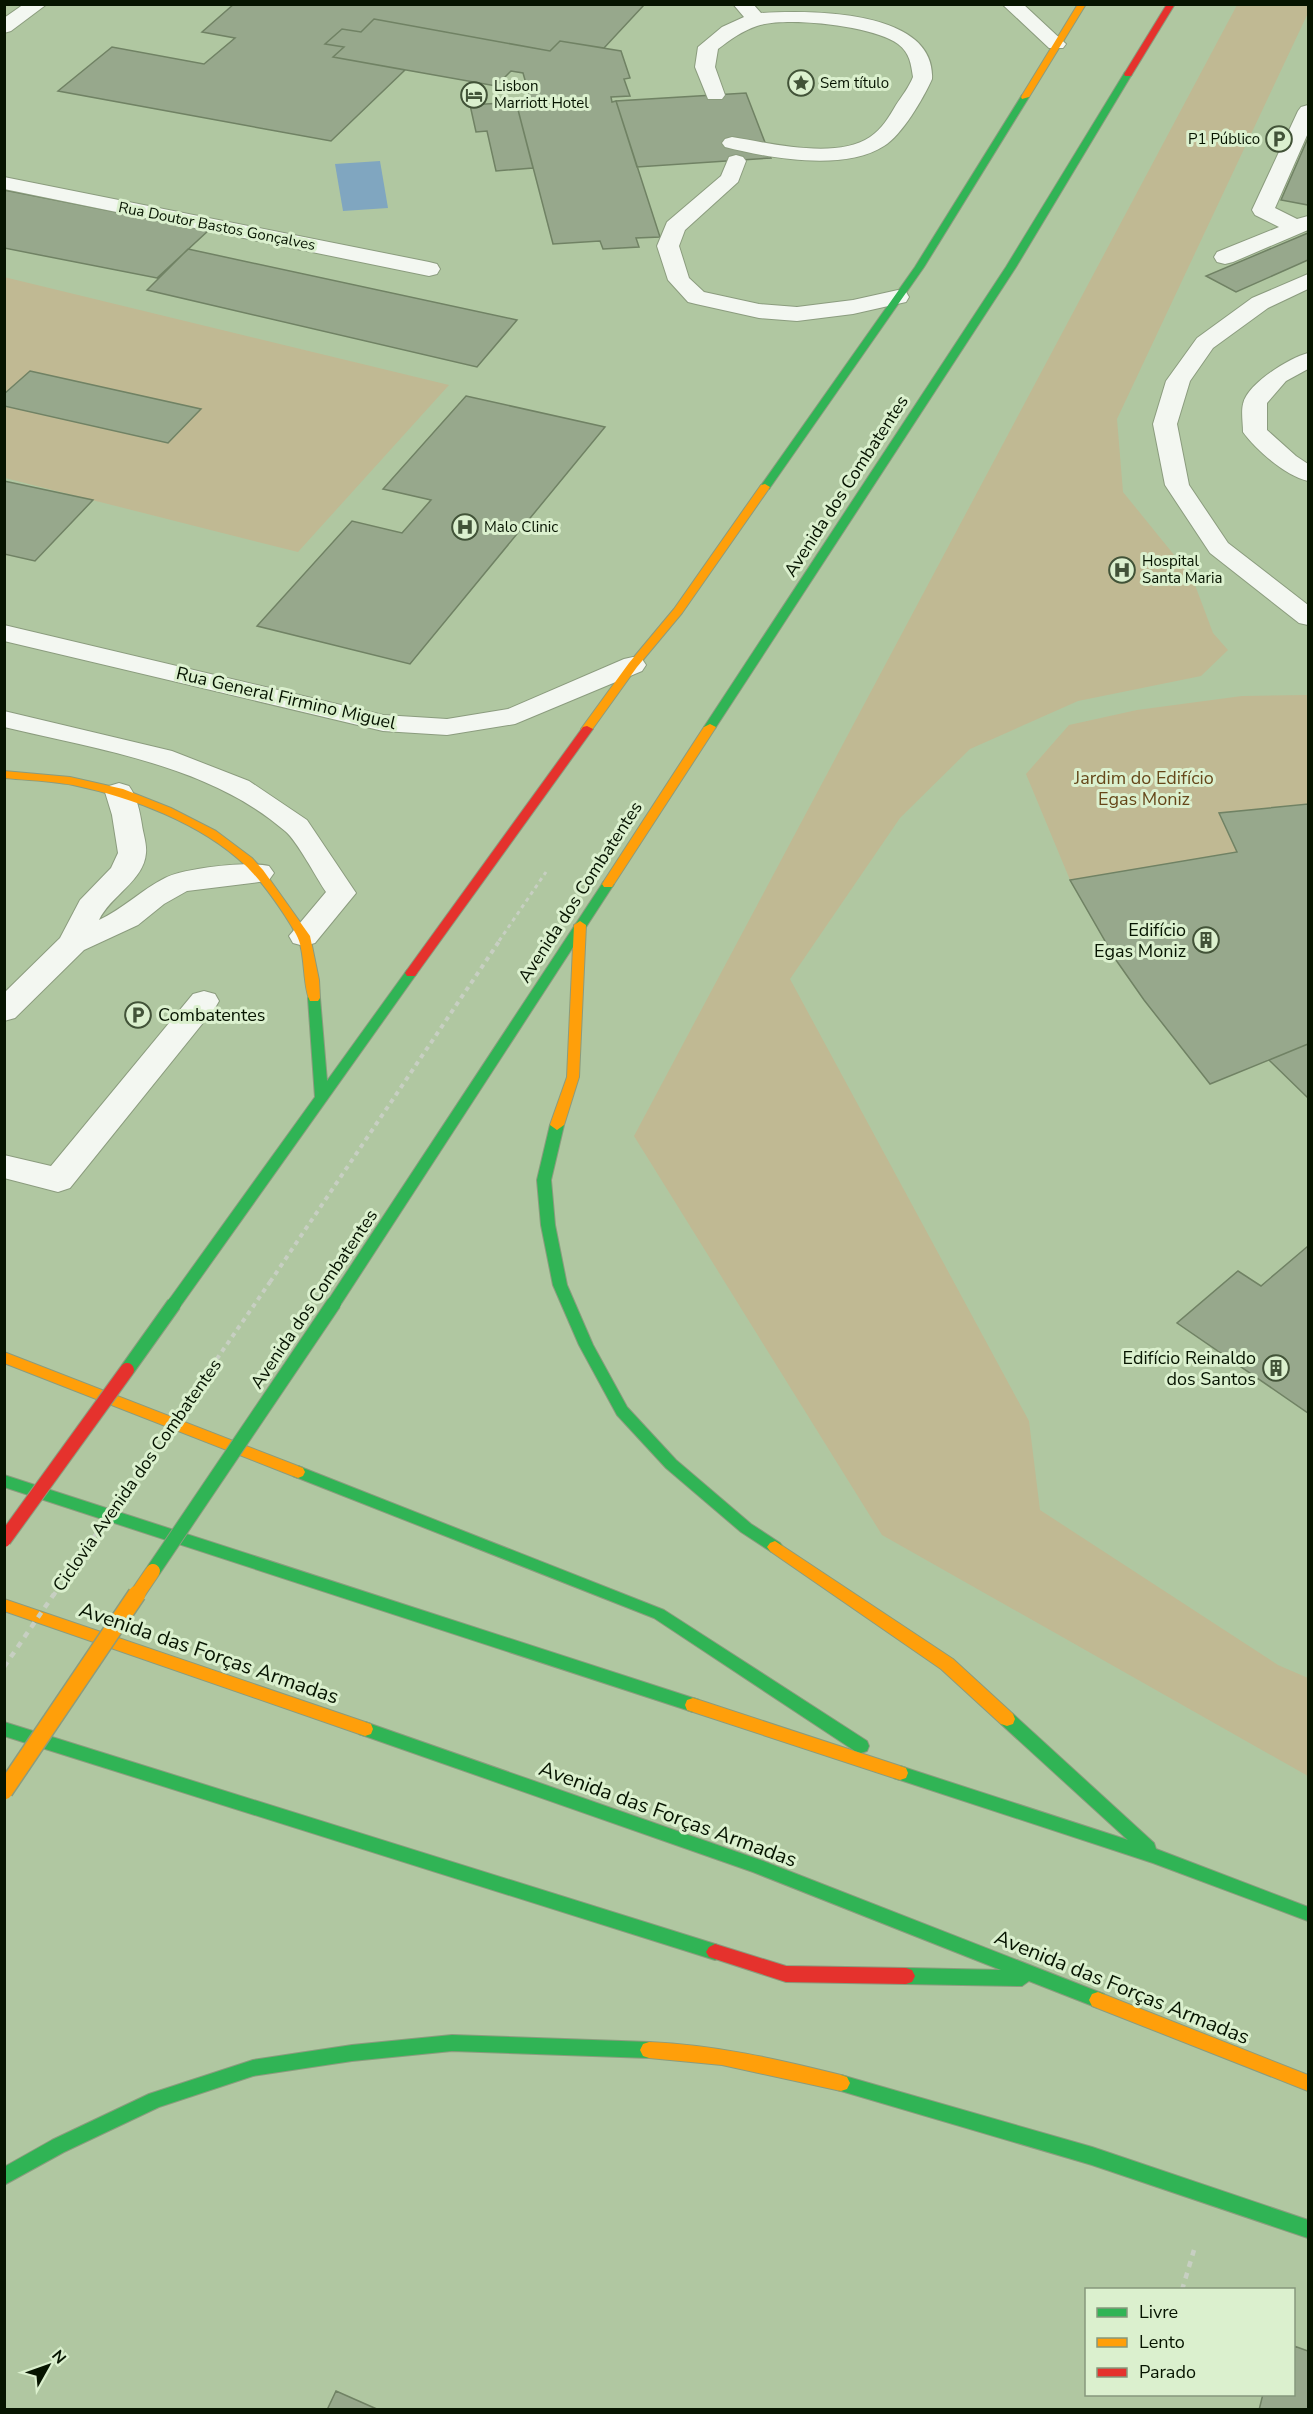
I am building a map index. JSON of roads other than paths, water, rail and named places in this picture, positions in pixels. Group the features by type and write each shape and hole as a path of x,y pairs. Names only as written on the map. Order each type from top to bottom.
{"main road":[{"path":"4,1540 633,665 678,611 920,267 1082,4"},
{"name":"Avenida dos Combatentes","path":"4,1791 334,1303 1011,267 1171,4"},
{"path":"4,774 70,781 119,792 168,811 212,834 248,861 304,936 313,980 317,1057 322,1098"},
{"path":"580,925 573,1077 556,1127 544,1180 548,1225 560,1285 586,1346 622,1411 671,1464 746,1528 947,1664 1155,1856"},
{"path":"4,1357 659,1614 898,1770"},
{"path":"4,1480 898,1770 1155,1856 1308,1914"},
{"name":"Avenida das Forças Armadas","path":"4,1605 757,1866 1308,2083"},
{"path":"4,1729 786,1974 1045,1979"},
{"path":"4,2177 58,2146 155,2100 253,2068 352,2053 453,2043 590,2047 680,2051 779,2067 912,2102 1092,2156 1308,2229"}],"street":[{"path":"4,27 38,4"},
{"path":"1011,4 1056,44"},
{"path":"715,95 705,67 708,47 749,12 817,17 862,24 894,34 914,46 921,59 923,78 892,128 873,144 841,152 811,154 734,152 731,178 675,227 668,246 679,280 696,297 759,311 797,314 853,307 898,297"},
{"path":"1302,224 1263,210 1308,111"},
{"name":"Rua Doutor Bastos Gonçalves","path":"4,183 429,268"},
{"path":"1225,258 1302,224"},
{"path":"1306,614 1219,548 1177,485 1165,424 1178,381 1205,343 1260,303 1308,281"},
{"path":"1308,360 1278,376 1255,402 1255,432 1287,461 1308,474"},
{"name":"Rua General Firmino Miguel","path":"4,633 383,723 447,727 515,716 633,665"},
{"path":"4,719 162,757 239,788 297,826 341,893 304,936"},
{"path":"73,943 90,907 124,872 132,853 126,815 119,792"},
{"path":"4,1011 73,943 128,918 154,897 178,883 210,877 259,873"},
{"path":"4,1166 58,1180 204,1001"}],"water":[{"path":"380,161 388,208 343,211 335,164"}],"place":[{"name":"Sem título","path":"801,83"},
{"name":"Lisbon Marriott Hotel","path":"474,95"},
{"name":"P1 Público","path":"1279,139"},
{"name":"Malo Clinic","path":"465,527"},
{"name":"Hospital Santa Maria","path":"1122,570"},
{"name":"Edifício Egas Moniz","path":"1206,940"},
{"name":"Combatentes","path":"138,1015"},
{"name":"Edifício Reinaldo dos Santos","path":"1276,1368"}],"park label":[{"name":"Jardim do Edifício Egas Moniz","path":"1144,788"}]}
